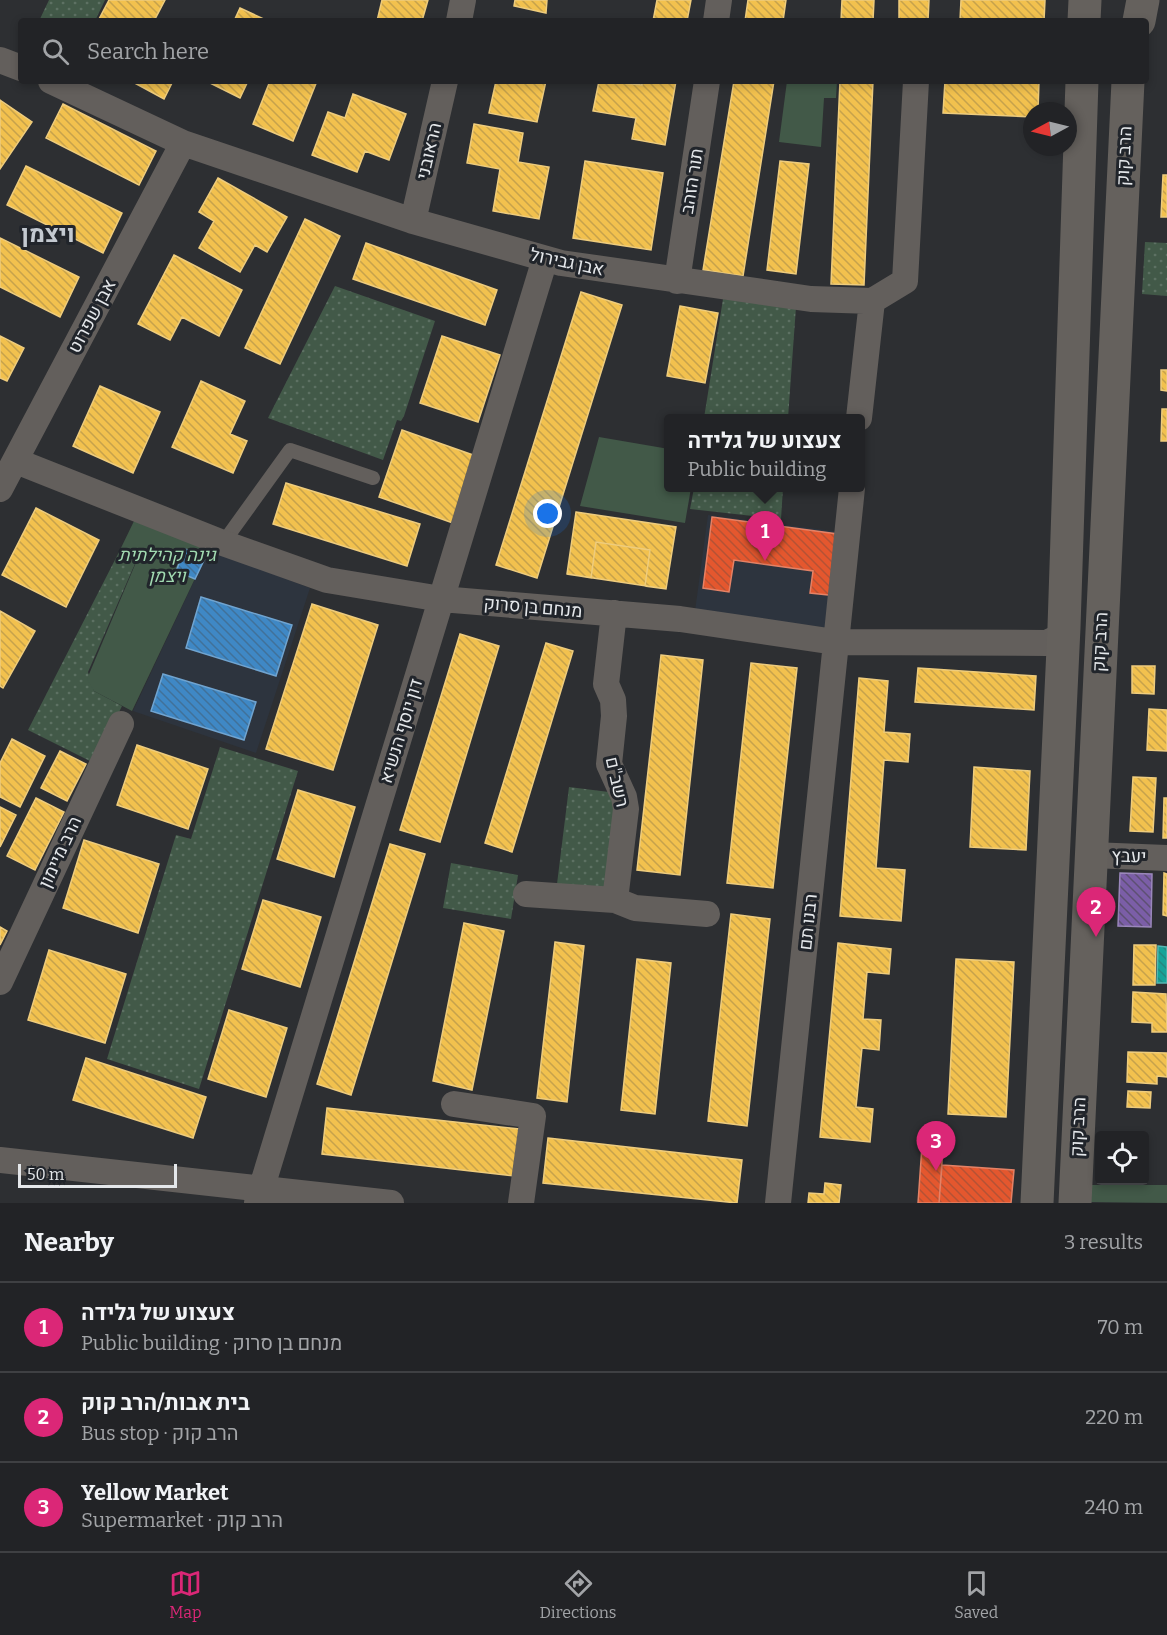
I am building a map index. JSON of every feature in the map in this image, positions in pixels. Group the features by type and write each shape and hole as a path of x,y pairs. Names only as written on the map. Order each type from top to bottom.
{"main road":[{"path":"1084,18 1085,0"},
{"path":"1130,18 1131,0"},
{"path":"1140,18 1143,0"},
{"name":"הרב קוק","path":"1037,1203 1064,627 1082,84"},
{"name":"הרב קוק","path":"1075,1203 1128,87"}],"street":[{"path":"460,18 464,0"},
{"path":"716,18 719,0"},
{"path":"0,60 18,67"},
{"name":"אבן גבירול","path":"57,84 183,143 412,221 545,259 677,281 811,299 873,301"},
{"name":"הראובני","path":"412,221 444,84"},
{"name":"תור הזהב","path":"677,281 707,84"},
{"path":"860,414 873,301 905,281 916,84"},
{"name":"אבן שפרוט","path":"0,489 183,143"},
{"name":"דון יוסף הנשיא","path":"253,1198 545,259"},
{"name":"מנחם בן סרוק","path":"16,461 223,543 327,580 441,599 690,620 835,642 1047,643 1059,637 1064,627"},
{"name":"רבנו תם","path":"778,1203 852,492"},
{"name":"רשב\"ם","path":"614,613 606,684 613,700 614,716 609,764 624,797 626,809 615,900"},
{"name":"הרב מיימון","path":"0,982 121,724"},
{"name":"יעבץ","path":"1091,855 1167,858"},
{"path":"526,894 615,900 635,908 707,914"},
{"path":"454,1104 533,1116 521,1203"},
{"path":"0,1160 253,1198"},
{"path":"0,1178 253,1198 391,1203"}],"lane":[{"path":"223,543 290,450 373,478"}],"shaded area":[{"path":"708,515 849,533 837,629 695,611"},
{"path":"209,549 310,588 256,753 133,711"}],"green space":[{"path":"49,0 105,0 96,18 40,18"},
{"path":"787,84 837,84 836,98 824,98 821,147 779,142"},
{"path":"1145,242 1167,243 1167,296 1142,294"},
{"path":"335,286 435,321 404,416 401,421 397,420 383,460 268,418"},
{"path":"723,299 796,307 788,414 705,414"},
{"path":"599,437 664,448 664,492 690,492 685,523 580,506"},
{"path":"693,492 783,492 781,519 690,509"},
{"name":"גינה קהילתית ויצמן","path":"135,519 209,549 132,711 94,691 87,679 137,560 119,552"},
{"path":"119,552 137,559 88,672 94,691 122,706 94,763 28,730"},
{"path":"220,747 298,771 199,1089 107,1059 176,835 191,839"},
{"path":"569,787 609,792 622,803 611,891 557,884"},
{"path":"451,863 518,875 511,919 443,908"},
{"path":"1091,1185 1167,1185 1167,1203 1090,1202"}],"building: Homes":[{"path":"109,0 165,0 156,18 100,18"},
{"path":"382,0 428,0 423,18 378,18"},
{"path":"515,0 547,0 546,13 514,6"},
{"path":"657,0 691,0 688,18 654,18"},
{"path":"748,0 786,0 783,18 745,18"},
{"path":"842,0 874,0 873,18 841,18"},
{"path":"899,0 929,0 928,18 899,18"},
{"path":"961,0 1045,0 1044,18 960,18"},
{"path":"240,8 262,18 235,18"},
{"path":"136,84 172,84 164,99"},
{"path":"212,84 247,84 240,98"},
{"path":"269,84 316,84 293,141 253,124"},
{"path":"495,84 545,84 537,122 489,113"},
{"path":"598,84 675,84 665,145 632,139 636,118 593,111"},
{"path":"734,84 774,84 743,276 703,270"},
{"path":"840,84 873,84 864,285 831,284"},
{"path":"945,84 1039,84 1038,102 1023,102 1023,117 943,113"},
{"path":"353,94 406,114 389,160 365,151 357,172 312,155 328,112 345,118"},
{"path":"0,100 32,122 0,169"},
{"path":"63,104 156,151 139,185 46,138"},
{"path":"474,124 523,133 518,162 549,167 539,219 493,211 500,169 467,163"},
{"path":"585,161 663,173 651,250 573,238"},
{"path":"780,161 809,164 796,274 767,270"},
{"path":"26,166 122,213 103,253 7,205"},
{"path":"1163,175 1167,175 1167,217 1161,217"},
{"path":"218,178 287,217 267,252 255,245 240,272 199,248 214,221 199,212"},
{"path":"305,219 340,236 280,364 245,348"},
{"path":"0,238 79,277 60,317 0,287"},
{"path":"366,243 497,290 485,325 353,279"},
{"path":"174,255 242,290 219,336 182,317 170,340 138,324"},
{"path":"581,292 622,305 537,578 496,565"},
{"path":"680,306 718,313 705,383 667,376"},
{"path":"0,336 24,348 7,381 0,378"},
{"path":"442,336 500,355 478,422 420,403"},
{"path":"1161,370 1167,370 1167,391 1161,390"},
{"path":"201,381 245,401 230,434 247,441 233,473 172,447"},
{"path":"100,386 160,412 133,473 73,446"},
{"path":"1162,409 1167,409 1167,441 1161,441"},
{"path":"402,430 476,456 453,523 379,497"},
{"path":"286,483 420,524 407,566 273,524"},
{"path":"36,508 99,540 66,607 2,575"},
{"path":"576,512 676,527 666,589 645,586 650,550 596,542 591,578 567,574"},
{"path":"576,512 676,527 666,589 567,574"},
{"path":"312,604 378,625 333,770 266,749"},
{"path":"0,611 35,631 3,688 0,686"},
{"path":"460,634 499,646 440,842 400,830"},
{"path":"546,643 573,651 512,852 485,843"},
{"path":"661,655 703,660 680,875 637,870"},
{"path":"751,663 797,668 773,888 727,883"},
{"path":"1132,666 1155,666 1154,694 1132,693"},
{"path":"918,668 1036,676 1034,710 915,702"},
{"path":"859,678 888,681 884,732 910,734 908,762 884,760 876,868 905,870 901,921 840,916"},
{"path":"1149,709 1167,710 1167,751 1147,750"},
{"path":"12,739 45,756 20,807 0,797 0,763"},
{"path":"137,745 208,769 188,829 117,805"},
{"path":"60,751 86,764 67,801 41,788"},
{"path":"974,767 1030,771 1026,850 970,847"},
{"path":"1133,777 1156,778 1153,832 1130,831"},
{"path":"298,790 355,807 334,877 277,859"},
{"path":"36,798 64,812 35,870 7,856"},
{"path":"1164,798 1167,798 1167,838 1163,838"},
{"path":"0,807 16,815 0,847"},
{"path":"84,840 159,864 138,933 63,908"},
{"path":"390,844 425,854 351,1095 317,1084"},
{"path":"1164,873 1167,874 1167,916 1163,915"},
{"path":"263,900 321,917 300,987 242,969"},
{"path":"731,914 770,919 747,1126 708,1121"},
{"path":"464,923 504,931 472,1090 433,1081"},
{"path":"0,927 7,931 0,945"},
{"path":"555,942 584,946 567,1102 537,1098"},
{"path":"838,943 891,949 889,974 867,972 863,1019 881,1020 879,1050 862,1048 856,1107 873,1109 870,1142 820,1137"},
{"path":"1134,945 1156,945 1155,985 1133,985"},
{"path":"49,950 126,974 105,1043 28,1020"},
{"path":"637,959 671,963 655,1114 621,1110"},
{"path":"956,959 1014,962 1006,1117 948,1114"},
{"path":"1133,992 1166,994 1167,1032 1152,1032 1152,1023 1132,1022"},
{"path":"229,1010 287,1028 266,1097 208,1079"},
{"path":"1128,1052 1167,1053 1167,1077 1157,1076 1157,1084 1127,1082"},
{"path":"86,1058 206,1097 193,1138 73,1100"},
{"path":"1128,1091 1151,1092 1150,1108 1127,1107"},
{"path":"327,1108 519,1129 514,1176 322,1154"},
{"path":"548,1138 742,1160 737,1203 543,1183"},
{"path":"825,1183 841,1185 839,1203 808,1203 809,1193 824,1194"}],"building: Shops":[{"path":"712,517 845,535 837,596 810,593 813,571 734,560 729,592 703,588"},
{"path":"922,1146 943,1148 939,1203 918,1203"},
{"path":"942,1165 1014,1170 1011,1203 939,1203"}],"building: Offices":[{"path":"1120,873 1152,874 1151,927 1118,926"}],"building: Schools":[{"path":"185,549 205,558 195,579 176,571"},
{"path":"201,597 292,625 276,676 186,648"},
{"path":"163,674 256,702 244,740 151,711"}],"building: Public":[{"path":"1158,946 1167,947 1167,983 1157,983"}],"place":[{"name":"צעצוע של גלידה","path":"765,561"},
{"name":"בית אבות/הרב קוק","path":"1096,937"},
{"name":"Yellow Market","path":"936,1171"}],"district":[{"name":"ויצמן","path":"48,234"}]}
